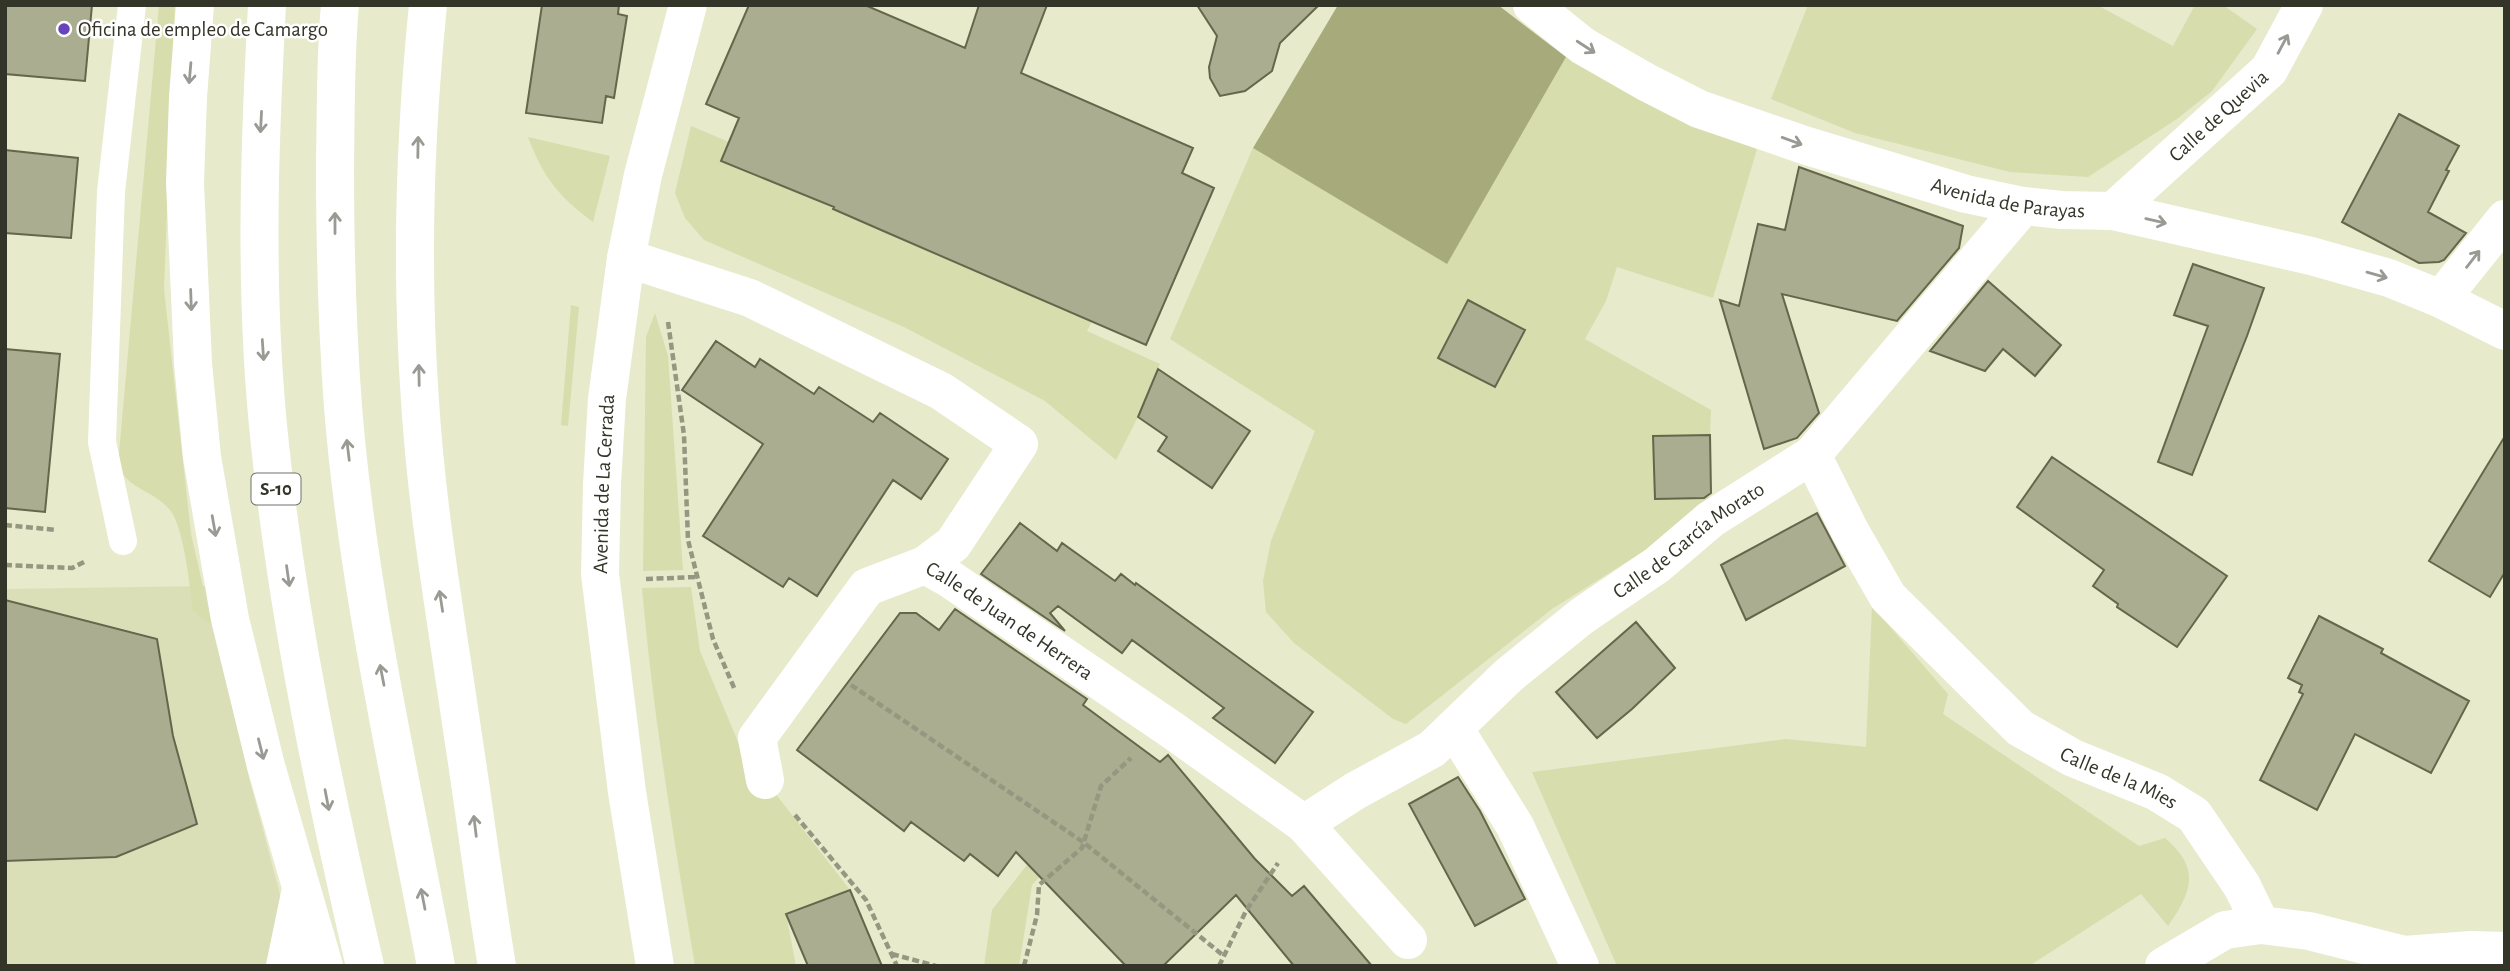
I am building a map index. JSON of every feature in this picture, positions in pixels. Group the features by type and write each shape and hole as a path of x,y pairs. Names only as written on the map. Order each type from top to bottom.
{"main road":[{"path":"195,5 188,97 186,183 193,363 202,457 230,619 265,766 324,966"},
{"name":"S-10","path":"267,5 258,167 261,325 270,445 292,600 327,801 365,966"},
{"path":"340,5 336,54 335,272 343,409 358,528 379,659 436,966"},
{"path":"428,5 418,142 416,271 419,398 438,583 497,966"},
{"name":"Avenida de La Cerrada","path":"655,966 627,792 600,574 602,484 607,399 626,258 643,175 688,5"},
{"name":"Avenida de Parayas","path":"1532,5 1583,46 1699,109 1804,145 1966,194 2062,210 2113,211 2311,256 2389,278 2441,299 2505,331"},
{"name":"Calle de Quevia","path":"2113,211 2269,70 2304,5"},
{"name":"Calle de García Morato","path":"1304,824 1355,791 1432,749 1509,674 1582,616 1657,565 1711,519 1812,455 2024,205"},
{"path":"2441,299 2505,219"},
{"name":"Calle de Juan de Herrera","path":"626,258 750,298 941,391 1019,444 953,544 925,565 950,579 1172,730 1304,824 1408,940"},
{"name":"Calle de la Mies","path":"1812,455 1850,531 1888,597 2021,728 2073,758 2157,792 2194,815 2242,886 2262,925"},
{"path":"765,780 757,738 867,587 925,565"},
{"path":"1454,728 1515,826 1580,966"},
{"path":"285,966 301,889"},
{"path":"2164,966 2225,930 2262,925 2309,931 2404,954 2505,951"}],"lane":[{"path":"123,541 102,442 111,192 132,5"}],"path":[{"path":"662,269 684,435 688,540 713,639 757,738"},
{"path":"5,525 56,530"},
{"path":"5,565 72,568 123,541"},
{"path":"645,579 697,576"},
{"path":"814,660 1083,842 1224,956"},
{"path":"1024,966 1037,915 1039,885 1082,848 1101,786 1134,755 1172,730"},
{"path":"765,780 866,900 897,966"},
{"path":"1219,966 1246,911 1304,824"},
{"path":"892,954 936,966"}],"shaded area":[{"path":"159,5 175,5 164,289 191,534 212,626 193,611 186,558 175,518 164,503 127,479 118,465"},
{"path":"1338,5 1498,5 1566,57 1447,264 1253,148"},
{"path":"1808,5 2097,5 2173,46 2195,5 2223,5 2257,29 2212,91 2177,119 2088,177 2010,172 1855,133 1771,99"},
{"path":"1566,57 1757,149 1713,298 1617,267 1606,301 1585,339 1711,410 1710,435 1653,436 1655,499 1711,497 1671,534 1552,609 1406,724 1393,719 1294,643 1266,612 1263,581 1271,541 1315,431 1170,339 1253,148 1447,263"},
{"path":"691,126 729,142 721,161 778,183 888,234 1092,321 1087,331 1160,364 1116,460 1045,401 904,327 704,240 685,218 675,193"},
{"path":"528,137 610,156 593,222 553,185"},
{"path":"571,305 579,307 568,426 561,425"},
{"path":"655,313 668,356 683,570 643,571 646,337"},
{"path":"206,586 250,781 299,966 5,966 5,589"},
{"path":"691,587 700,651 741,749 850,890 786,914 796,966 695,966 658,730 642,588"},
{"path":"1872,606 1948,694 1943,714 2139,846 2165,838 2176,849 2184,860 2189,880 2183,902 2168,926 2141,894 2029,966 1617,966 1532,772 1786,739 1866,747"},
{"path":"1054,830 1073,842 1032,885 1019,966 984,966 992,910"}],"building":[{"path":"5,5 92,5 85,81 5,74"},
{"path":"542,5 619,5 618,14 627,16 614,98 606,96 602,123 526,113"},
{"path":"749,5 865,5 965,48 979,5 1047,5 1021,73 1193,148 1182,173 1214,188 1146,345 833,209 834,207 721,161 739,118 706,104"},
{"path":"1197,5 1319,5 1280,43 1272,71 1245,91 1220,96 1210,78 1209,67 1217,36"},
{"path":"2399,114 2459,146 2428,212 2466,233 2444,260 2439,262 2419,263 2342,222"},
{"path":"5,150 78,158 71,238 5,233"},
{"path":"1799,167 1963,226 1959,248 1897,321 1782,294 1819,413 1797,438 1764,449 1720,300 1739,306 1758,224 1785,230"},
{"path":"2193,264 2264,288 2192,475 2158,462 2208,326 2174,315"},
{"path":"1988,281 2061,345 2035,376 2003,349 1985,371 1930,351"},
{"path":"1468,300 1525,330 1495,387 1438,358"},
{"path":"716,341 755,367 760,359 814,394 819,387 873,422 880,413 948,459 921,499 893,480 817,596 789,578 783,587 703,536 763,444 682,390"},
{"path":"5,349 60,354 45,512 5,508"},
{"path":"1158,369 1250,431 1212,488 1158,451 1167,437 1138,417"},
{"path":"1710,435 1711,493 1704,498 1655,499 1653,436"},
{"path":"2505,436 2505,572 2490,597 2429,561"},
{"path":"2052,457 2227,576 2177,647 2117,607 2118,604 2093,586 2104,570 2017,507"},
{"path":"1817,513 1845,566 1746,620 1721,565"},
{"path":"1020,523 1057,551 1062,543 1115,581 1121,574 1135,585 1136,583 1313,712 1275,763 1213,718 1224,708 1132,640 1122,653 1058,606 1050,613 1065,631 981,574"},
{"path":"5,600 157,639 173,736 197,824 116,857 5,861"},
{"path":"955,609 1087,699 1083,705 1160,762 1168,755 1255,859 1292,896 1304,886 1372,966 1294,966 1236,895 1163,966 1126,966 1016,852 998,876 970,854 964,861 911,822 904,831 797,750 900,613 916,613 939,630"},
{"path":"2319,616 2383,649 2381,653 2469,701 2431,773 2355,734 2317,810 2260,780 2303,694 2299,692 2302,685 2288,678"},
{"path":"1636,622 1675,668 1597,738 1556,692"},
{"path":"1458,777 1480,811 1525,899 1475,926 1409,804"},
{"path":"850,890 882,966 808,966 786,914"}],"place":[{"name":"Oficina de empleo de Camargo","path":"64,29"}]}
